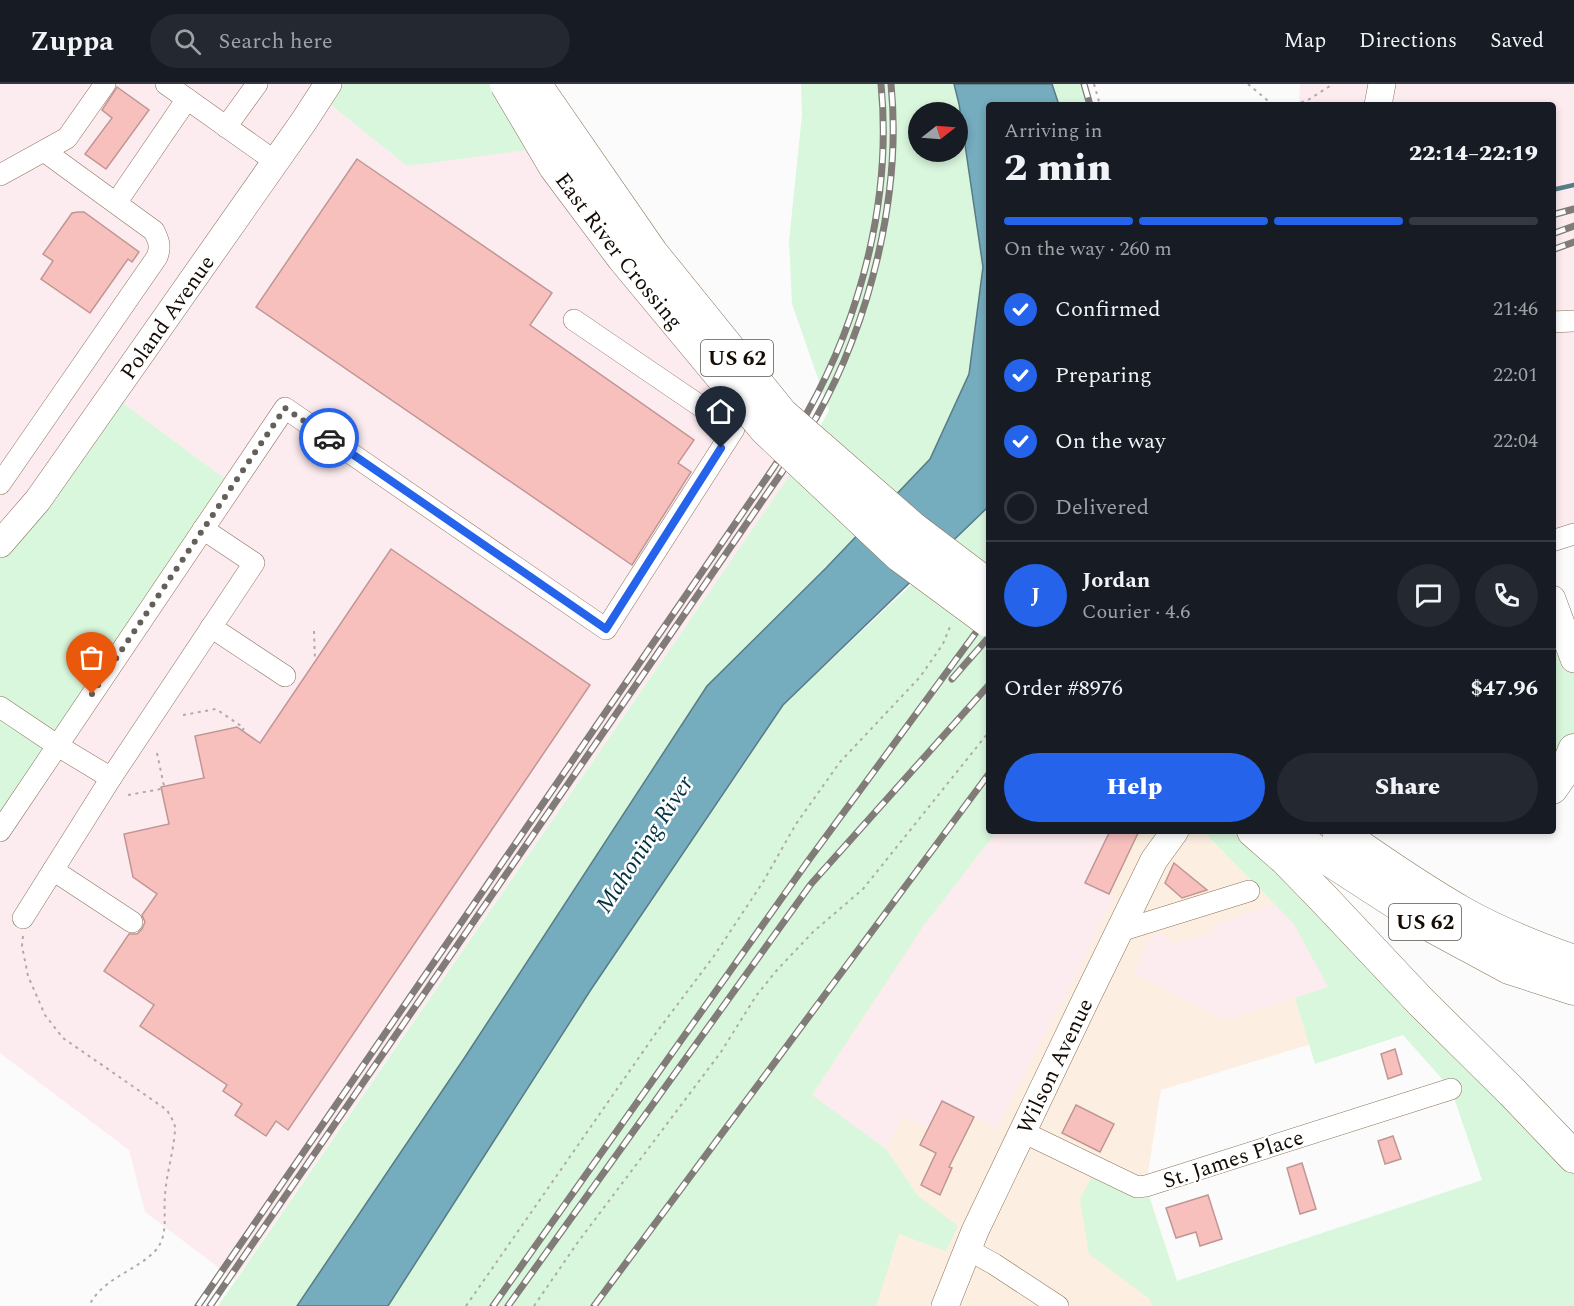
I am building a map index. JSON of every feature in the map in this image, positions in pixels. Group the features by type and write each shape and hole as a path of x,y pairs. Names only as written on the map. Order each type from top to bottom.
{"highway":[{"name":"East River Crossing","path":"535,84 652,253 782,414 914,529 986,583"},
{"name":"East River Crossing","path":"500,85 562,176 623,258 765,429 900,556 986,620"},
{"path":"1556,782 1568,765 1574,750"},
{"path":"1556,794 1574,789"},
{"path":"1256,834 1293,867 1420,1001 1574,1157"},
{"name":"US 62","path":"1292,834 1433,927 1509,968 1574,989"},
{"name":"US 62","path":"1342,834 1466,915 1538,948 1574,961"}],"main road":[{"name":"Poland Avenue","path":"0,544 38,500 276,162 328,84"},
{"path":"1379,102 1382,84"},
{"path":"1556,610 1574,659"},
{"name":"Wilson Avenue","path":"945,1306 967,1250 1023,1131 1154,860 1173,834"}],"street":[{"path":"0,176 67,138 105,84"},
{"path":"166,84 276,162"},
{"path":"226,127 257,84"},
{"path":"500,85 532,120 550,147"},
{"path":"116,203 187,99"},
{"path":"0,484 157,257 160,249 159,240 154,231 44,151"},
{"path":"0,831 285,408 606,629 734,429 574,320"},
{"path":"1556,322 1574,321"},
{"path":"23,918 111,778 254,563 203,529"},
{"path":"1556,540 1574,534"},
{"path":"212,627 285,676"},
{"path":"0,707 57,746 111,778"},
{"path":"53,870 132,921"},
{"path":"1120,931 1249,891"},
{"name":"St. James Place","path":"1023,1131 1137,1187 1450,1089"},
{"path":"967,1250 994,1264 1058,1306"}],"path":[{"path":"1094,84 1099,102"},
{"path":"1248,84 1269,102"},
{"path":"1302,102 1330,86"},
{"path":"465,1306 714,956 763,882 796,824 840,762 920,677 943,644 952,623"},
{"path":"314,632 315,662"},
{"path":"183,715 216,710 244,728 242,731"},
{"path":"534,1306 721,1052 756,996 813,932 863,889 986,735"},
{"path":"128,795 163,788 157,753"},
{"path":"23,918 22,946 28,976 45,1015 63,1038 167,1110 175,1123 164,1198 165,1231 158,1248 139,1266 122,1274 106,1287 90,1306"}],"shaded area":[{"path":"0,84 328,84 550,147 811,444 235,1280 145,1212 129,1150 0,1053"},
{"path":"1300,84 1574,84 1574,534 1556,540 1556,102 1299,102"},
{"path":"986,833 1206,834 1389,1020 1161,1090 1146,1186 1177,1281 1195,1276 1205,1306 808,1306 743,1104"},
{"path":"995,834 1109,834 1085,883 1114,897 1078,972 996,1128 942,1101 928,1128 902,1116 886,1149 812,1096 924,925"},
{"path":"1275,904 1294,924 1329,987 1225,1020 1133,973 1152,935 1161,932 1174,944 1212,933 1215,924"}],"green space":[{"path":"328,84 530,84 550,147 407,166 320,96"},
{"path":"801,84 954,84 958,102 908,102 908,162 968,162 983,267 969,374 930,459 826,568 465,1057 297,1306 218,1306 811,444 829,410 792,304 789,241 802,115"},
{"path":"1052,84 1084,84 1090,102 1058,102"},
{"path":"112,395 233,485 0,831 0,544"},
{"path":"986,509 986,834 995,834 924,925 812,1095 886,1149 918,1196 958,1226 946,1251 899,1234 876,1306 388,1306 590,991 783,705 924,573"},
{"path":"1556,609 1574,652 1574,750 1556,781"},
{"path":"1206,834 1256,834 1574,1157 1574,1306 1152,1306 1150,1299 1089,1254 1080,1199 1092,1176 1140,1199 1149,1197 1177,1281 1482,1180 1451,1089 1403,1035 1315,1064 1295,998 1328,987 1294,924"}],"water":[{"name":"Mahoning River","path":"954,84 1052,84 1058,102 986,102 986,509 783,705 590,991 388,1306 297,1306 465,1057 707,686 826,568 930,459 969,374 983,267 968,162 968,102 958,102"}],"building":[{"path":"117,87 149,110 106,169 85,154 112,118 102,110"},
{"path":"357,159 552,293 530,325 694,440 678,463 691,472 632,565 256,307"},
{"path":"84,212 139,252 132,262 128,259 90,313 41,279 53,261 43,254 72,213"},
{"path":"391,549 590,685 288,1130 276,1121 266,1136 235,1115 242,1104 223,1091 227,1085 140,1026 154,1005 104,971 129,934 137,934 142,929 145,922 142,915 157,894 133,877 124,834 169,824 161,787 204,778 195,736 237,727 260,743"},
{"path":"1109,834 1138,834 1109,894 1085,883"},
{"path":"1174,863 1207,890 1182,898 1165,883"},
{"path":"1395,1049 1402,1074 1388,1079 1381,1054"},
{"path":"942,1101 974,1117 949,1167 952,1168 940,1195 921,1185 936,1153 920,1145"},
{"path":"1076,1105 1114,1124 1100,1152 1062,1133"},
{"path":"1393,1136 1401,1159 1385,1164 1378,1141"},
{"path":"1302,1163 1316,1209 1300,1214 1287,1168"},
{"path":"1208,1195 1222,1239 1200,1246 1196,1232 1176,1238 1166,1208"}],"waterway":[{"path":"1556,189 1574,185"}],"railway":[{"path":"198,1306 774,467 807,413 843,336 869,254 882,169 881,84"},
{"path":"210,1306 782,472 816,418 852,341 878,256 892,169 891,84"},
{"path":"1084,84 1089,102"},
{"path":"1556,214 1574,209"},
{"path":"1556,233 1574,226"},
{"path":"1556,249 1574,242"},
{"path":"493,1306 808,861 986,619"},
{"path":"952,679 986,640"},
{"path":"508,1306 811,884 986,688"},
{"path":"594,1306 986,778"}],"way so far":[{"path":"92,694 285,408 329,438"}],"route":[{"path":"329,438 606,629 721,448"}]}
